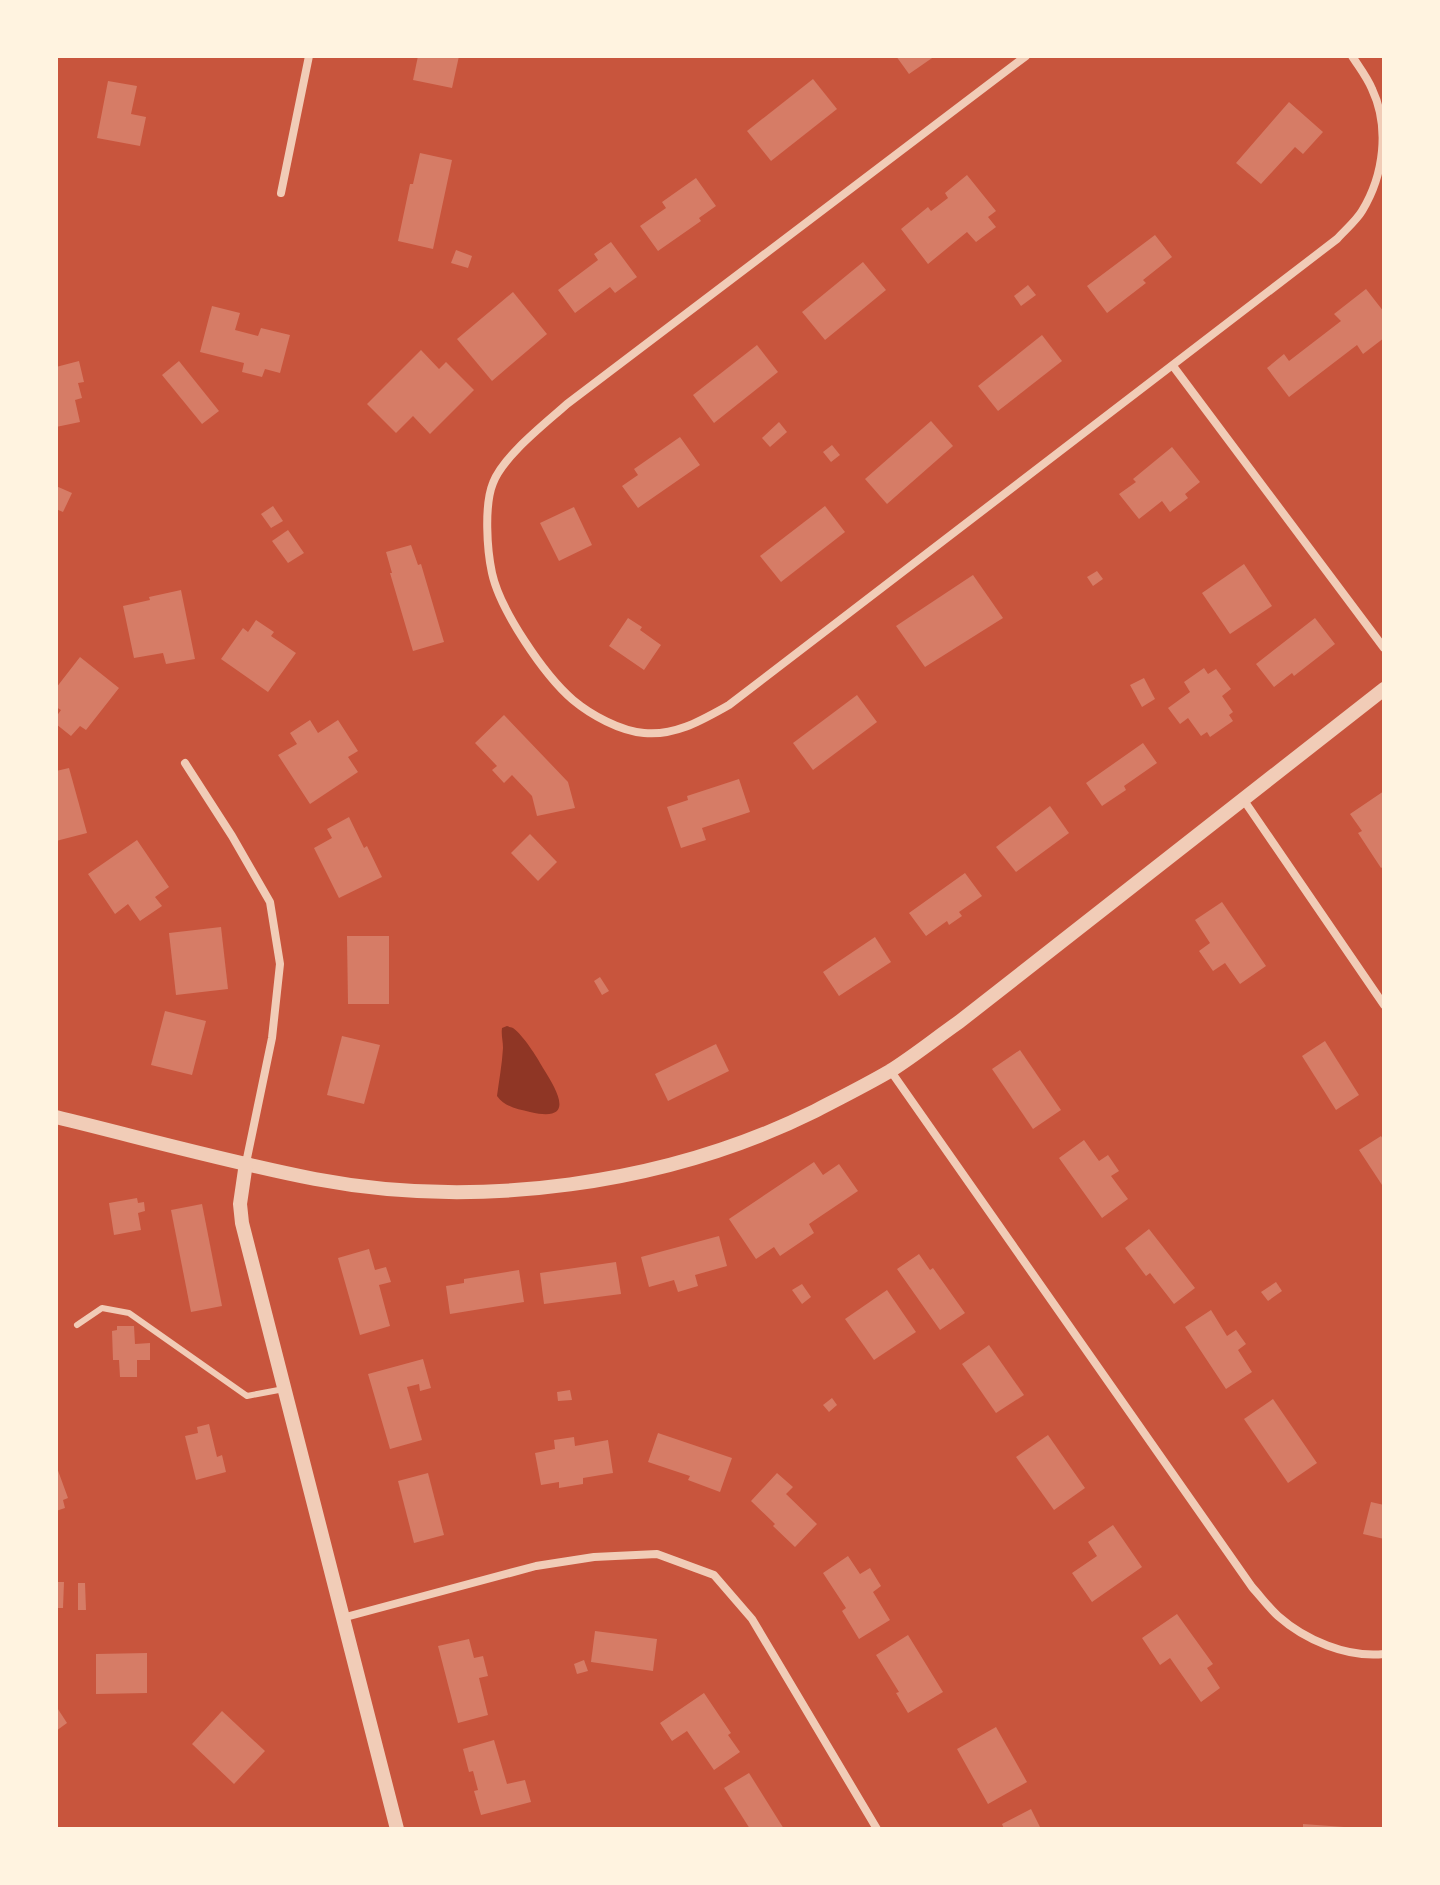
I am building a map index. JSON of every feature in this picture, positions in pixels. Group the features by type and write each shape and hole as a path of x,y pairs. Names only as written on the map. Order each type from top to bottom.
{"street":[{"path":"281,193 309,56"},
{"path":"1026,56 567,404 511,455 493,481 486,510 492,574 511,621 558,686 575,702 596,716 643,733 663,733 694,725 729,705 1337,239 1361,213 1376,184 1382,154 1382,120 1372,90 1352,56"},
{"path":"1173,366 1384,648"},
{"path":"56,1117 317,1179 398,1190 483,1191 568,1185 652,1169 735,1145 814,1112 890,1070 959,1022 1384,689"},
{"path":"185,763 270,902 280,964 272,1038 246,1163 240,1204 242,1223 397,1829"},
{"path":"1243,799 1384,1005"},
{"path":"890,1070 1252,1587 1278,1616 1310,1638 1344,1650 1384,1654"},
{"path":"342,1618 536,1566 594,1557 657,1554 714,1575 752,1619 877,1829"}],"lane":[{"path":"77,1325 102,1308 129,1313 247,1396 284,1389"}],"shaded area":[{"path":"507,1026 525,1041 553,1086 559,1102 554,1113 516,1109 497,1096 503,1048 502,1028"}],"building":[{"path":"418,56 459,56 452,88 413,80"},
{"path":"896,56 935,56 909,74"},
{"path":"813,79 837,109 771,161 747,131"},
{"path":"108,81 137,86 131,114 146,117 140,146 97,138"},
{"path":"1289,102 1323,132 1303,154 1295,147 1261,184 1236,163"},
{"path":"420,153 452,160 433,249 398,241"},
{"path":"967,175 996,211 988,217 996,227 976,242 967,232 928,264 901,229 928,207 931,211 948,198 945,193"},
{"path":"696,178 716,206 699,218 701,221 658,251 640,226 666,208 662,202"},
{"path":"1155,235 1172,257 1143,280 1146,283 1107,313 1087,286"},
{"path":"611,242 637,277 615,293 610,287 575,313 558,290 598,260 594,254"},
{"path":"456,250 472,256 468,268 451,263"},
{"path":"863,262 886,290 825,340 802,312"},
{"path":"1028,285 1036,295 1021,306 1014,296"},
{"path":"1366,289 1384,312 1384,338 1363,354 1357,345 1289,397 1267,368 1284,354 1289,361 1341,321 1334,314"},
{"path":"513,292 547,334 492,381 457,339"},
{"path":"212,306 240,313 235,330 258,336 261,328 290,335 280,373 265,369 262,377 242,372 244,363 200,352"},
{"path":"1042,335 1062,361 998,411 978,386"},
{"path":"757,345 778,372 714,423 693,395"},
{"path":"421,350 439,369 446,362 474,390 430,434 413,416 396,433 367,404"},
{"path":"79,361 84,382 78,383 82,398 75,400 80,422 56,427 56,367"},
{"path":"179,361 219,411 202,424 162,375"},
{"path":"931,421 953,446 887,504 865,479"},
{"path":"779,422 787,432 770,447 762,438"},
{"path":"680,437 700,465 638,508 622,486 638,475 634,469"},
{"path":"832,445 840,455 831,462 823,452"},
{"path":"1172,447 1200,482 1185,494 1188,498 1170,512 1162,501 1139,519 1119,494"},
{"path":"56,486 72,493 63,512 56,509"},
{"path":"273,506 283,521 271,528 261,514"},
{"path":"825,506 845,532 781,582 760,556"},
{"path":"574,507 592,545 559,561 540,523"},
{"path":"288,530 304,553 288,563 272,541"},
{"path":"411,545 418,565 421,564 444,642 413,651 386,552"},
{"path":"1244,564 1272,606 1230,634 1202,593"},
{"path":"1097,571 1103,579 1093,586 1087,577"},
{"path":"973,575 1003,618 925,667 896,626"},
{"path":"181,590 195,659 166,664 163,653 134,658 123,606"},
{"path":"628,618 661,645 644,670 609,646"},
{"path":"1315,618 1335,644 1294,676 1292,673 1274,687 1256,664"},
{"path":"256,620 274,632 271,636 296,653 268,692 221,659 243,628 248,632"},
{"path":"80,657 119,688 86,730 80,726 71,736 56,724 61,710 56,707 56,688"},
{"path":"1204,668 1208,674 1216,669 1231,689 1222,696 1233,712 1229,715 1233,721 1210,737 1207,732 1201,736 1188,718 1180,724 1168,708 1190,692 1184,682"},
{"path":"1144,678 1155,699 1142,707 1130,685"},
{"path":"857,695 877,722 813,770 793,743"},
{"path":"504,715 568,782 575,808 537,816 532,796 512,775 504,783 492,770 497,766 475,743"},
{"path":"310,720 318,733 338,720 358,751 348,757 358,772 310,804 278,755 297,744 290,733"},
{"path":"1143,743 1157,763 1102,806 1086,783"},
{"path":"69,768 87,833 56,841 56,771"},
{"path":"739,779 750,812 702,828 706,840 681,848 667,807 688,800 687,796"},
{"path":"1384,791 1384,866 1381,868 1358,833 1362,831 1350,814"},
{"path":"1050,806 1069,833 1016,872 996,847"},
{"path":"349,817 382,877 339,898 314,848 332,838 327,829"},
{"path":"530,834 557,862 538,881 511,853"},
{"path":"137,840 169,887 155,897 162,906 140,921 128,904 115,914 88,874"},
{"path":"965,873 982,896 959,912 962,916 949,925 947,921 926,936 909,913"},
{"path":"1222,902 1266,966 1240,984 1225,963 1213,971 1199,951 1210,943 1195,920"},
{"path":"221,927 228,989 176,995 169,933"},
{"path":"347,936 389,936 389,1004 348,1004"},
{"path":"875,937 891,962 839,996 823,972"},
{"path":"600,977 609,991 602,995 594,981"},
{"path":"165,1011 206,1021 192,1075 151,1065"},
{"path":"342,1036 380,1045 364,1104 327,1095"},
{"path":"1325,1041 1359,1095 1336,1110 1302,1056"},
{"path":"716,1044 729,1071 668,1101 655,1074"},
{"path":"1020,1050 1061,1110 1033,1129 992,1069"},
{"path":"1381,1136 1384,1141 1384,1188 1359,1150"},
{"path":"1084,1140 1099,1161 1108,1155 1119,1171 1111,1176 1128,1199 1102,1218 1059,1158"},
{"path":"814,1162 823,1175 839,1164 858,1191 809,1224 814,1233 780,1256 774,1247 756,1259 729,1219"},
{"path":"137,1198 138,1203 144,1202 145,1211 138,1213 141,1230 114,1235 109,1203"},
{"path":"202,1204 222,1306 191,1312 171,1210"},
{"path":"1149,1229 1195,1288 1174,1304 1150,1273 1146,1276 1125,1248"},
{"path":"719,1236 727,1266 695,1275 698,1286 678,1292 674,1280 649,1287 641,1257"},
{"path":"369,1249 375,1270 386,1267 391,1282 379,1285 390,1326 360,1335 338,1258"},
{"path":"919,1254 930,1270 933,1268 965,1313 940,1330 897,1269"},
{"path":"616,1262 621,1294 544,1304 540,1273"},
{"path":"519,1270 524,1302 450,1314 446,1286 464,1283 464,1279"},
{"path":"1276,1282 1282,1291 1268,1301 1261,1292"},
{"path":"802,1284 811,1297 802,1304 792,1290"},
{"path":"887,1290 916,1332 874,1360 845,1319"},
{"path":"1211,1310 1227,1336 1236,1330 1246,1344 1238,1350 1252,1372 1226,1389 1185,1327"},
{"path":"117,1326 134,1326 135,1344 150,1343 150,1360 137,1360 137,1377 120,1377 119,1360 113,1360 112,1331 117,1330"},
{"path":"989,1345 1024,1395 996,1413 962,1364"},
{"path":"423,1359 431,1388 420,1391 419,1384 407,1387 422,1440 390,1449 368,1374"},
{"path":"570,1390 572,1400 558,1401 557,1392"},
{"path":"832,1398 837,1405 829,1412 823,1405"},
{"path":"1273,1399 1317,1463 1288,1483 1244,1419"},
{"path":"209,1424 217,1457 222,1455 226,1472 196,1480 185,1436 198,1433 197,1427"},
{"path":"658,1433 732,1458 720,1492 688,1480 690,1476 648,1462"},
{"path":"1048,1435 1085,1488 1054,1510 1016,1457"},
{"path":"574,1437 575,1446 608,1440 613,1473 583,1478 583,1484 559,1488 559,1482 541,1485 535,1453 555,1449 554,1440"},
{"path":"56,1465 68,1498 63,1500 65,1508 56,1511"},
{"path":"428,1473 444,1535 414,1543 398,1481"},
{"path":"777,1473 793,1487 786,1494 817,1524 795,1547 751,1501"},
{"path":"1371,1502 1384,1505 1384,1539 1363,1534"},
{"path":"1113,1525 1142,1567 1092,1602 1072,1573 1097,1556 1088,1542"},
{"path":"848,1556 860,1574 870,1568 881,1586 873,1592 890,1620 859,1639 842,1611 846,1608 823,1573"},
{"path":"56,1582 64,1582 63,1608 56,1608"},
{"path":"78,1583 85,1583 86,1610 78,1610"},
{"path":"1177,1614 1213,1664 1207,1668 1220,1688 1201,1702 1170,1658 1160,1665 1142,1638"},
{"path":"595,1631 657,1639 653,1671 591,1662"},
{"path":"908,1635 943,1692 908,1713 876,1655"},
{"path":"469,1639 474,1658 483,1656 488,1676 479,1678 488,1715 458,1723 438,1646"},
{"path":"147,1653 147,1693 96,1694 96,1654"},
{"path":"584,1660 588,1671 577,1674 574,1664"},
{"path":"704,1693 740,1752 714,1770 687,1731 672,1741 660,1723"},
{"path":"56,1706 67,1723 56,1731"},
{"path":"222,1711 265,1751 234,1784 192,1744"},
{"path":"996,1727 1027,1782 988,1804 957,1749"},
{"path":"494,1740 507,1784 525,1780 531,1802 481,1815 474,1791 478,1790 473,1771 469,1772 463,1749"},
{"path":"749,1773 784,1829 750,1829 724,1788"},
{"path":"1031,1809 1041,1829 1004,1829 1002,1824"},
{"path":"1303,1824 1344,1827 1344,1829 1303,1829"}]}
